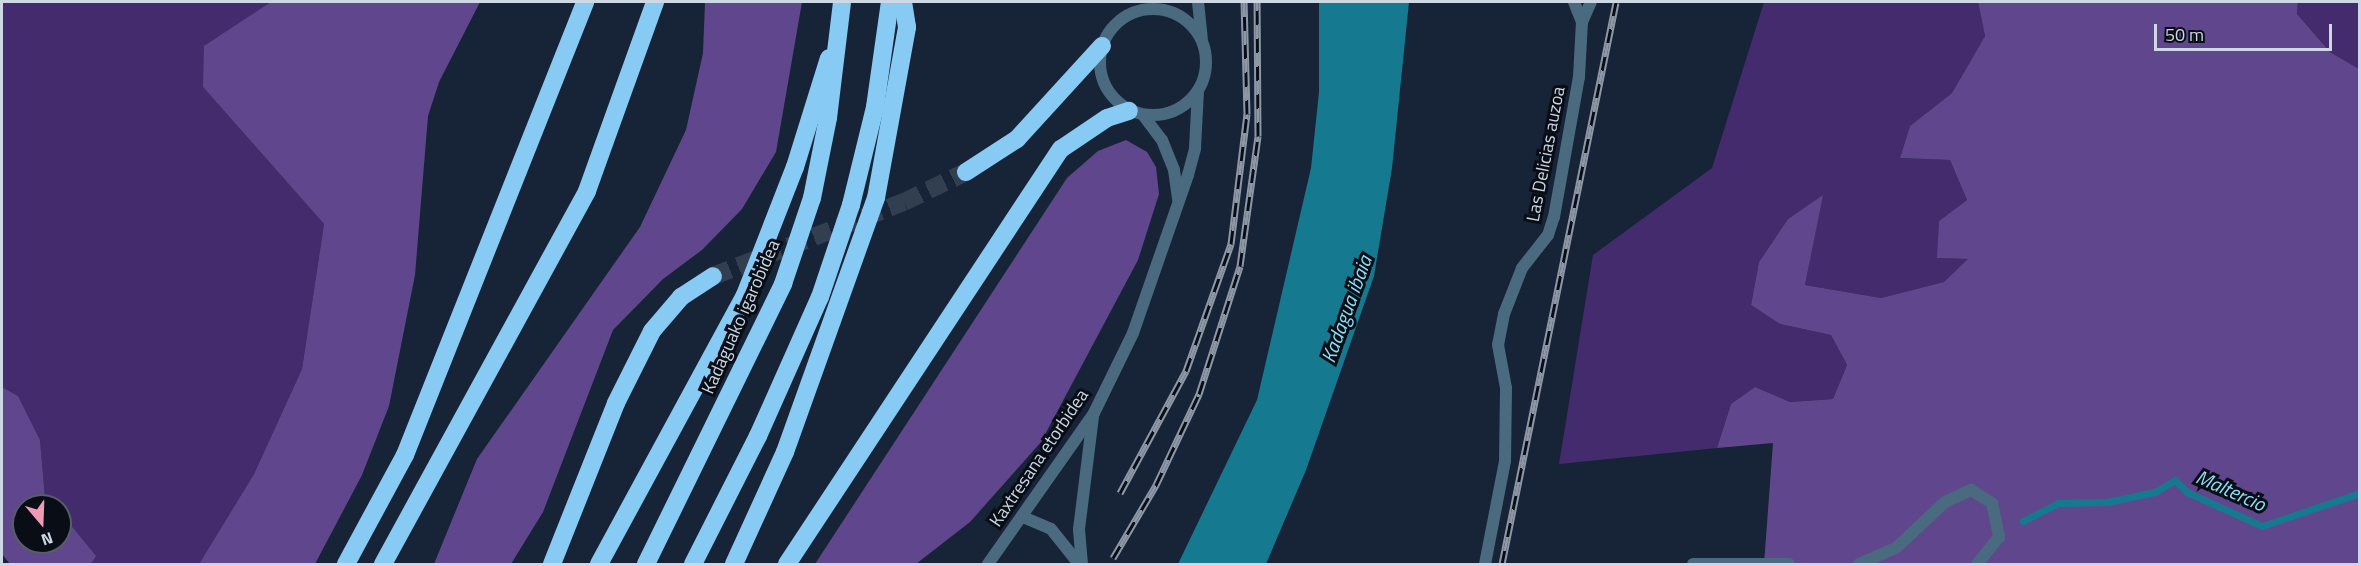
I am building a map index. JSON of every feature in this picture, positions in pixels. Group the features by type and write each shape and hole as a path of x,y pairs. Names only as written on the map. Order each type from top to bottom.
{"highway":[{"path":"346,564 405,455 585,2"},
{"path":"383,564 587,191 655,2"},
{"name":"Kadaguako igarobidea","path":"646,564 783,284 812,198 828,118 842,2"},
{"path":"693,564 785,379 823,287 851,205 875,107 890,2"},
{"path":"734,564 785,452 876,198 907,27 903,2"},
{"path":"599,564 745,295 784,196 812,102 839,31"},
{"path":"966,172 1017,139 1101,46"},
{"path":"787,564 1061,149 1107,118 1136,113"},
{"path":"552,564 616,403 652,332 681,297 713,276"}],"street":[{"path":"1198,2 1202,39 1207,57 1206,75 1198,91 1174,112 1136,113 1107,90 1100,69 1101,46 1117,23 1143,6 1176,14 1202,39"},
{"name":"Las Delicias auzoa","path":"1574,2 1582,22"},
{"name":"Las Delicias auzoa","path":"1485,564 1505,461 1506,388 1498,345 1504,314 1522,268 1548,235 1554,217 1577,86 1582,22 1591,2"},
{"name":"Kaxtresana etorbidea","path":"988,564 1094,413 1133,333 1173,225 1195,147 1198,91"},
{"name":"Kaxtresana etorbidea","path":"1136,113 1162,140 1170,160 1178,201"},
{"path":"1080,564 1079,529 1094,413"},
{"path":"1859,564 1896,548 1945,502 1971,490 1992,503 1999,537 1977,564"},
{"path":"1023,517 1051,529 1080,564"},
{"path":"1693,564 1790,564"}],"shaded area":[{"path":"2,2 271,2 203,87 324,224 302,369 254,474 199,564 91,564 95,556 72,527 72,494 45,494 40,440 18,396 2,387"},
{"path":"271,2 480,2 439,82 428,116 415,275 389,406 362,475 315,564 199,564 254,474 302,369 324,224 203,87 204,46"},
{"path":"705,2 802,2 776,152 742,209 702,250 663,279 613,330 543,512 511,564 434,564 477,459 640,227 686,130 703,53"},
{"path":"1764,2 1978,2 1985,36 1952,93 1910,126 1900,158 1950,160 1967,200 1939,221 1938,258 1969,259 1944,282 1881,298 1805,285 1822,196 1788,219 1759,262 1751,305 1780,324 1831,335 1847,365 1833,399 1790,402 1755,387 1731,404 1717,448 1559,464 1593,255 1712,168"},
{"path":"1978,2 2298,2 2297,14 2330,52 2359,69 2359,564 1764,564 1773,443 1717,448 1731,404 1755,387 1790,402 1833,399 1847,365 1831,335 1780,324 1751,305 1759,262 1788,219 1823,195 1805,285 1881,298 1944,282 1968,259 1937,258 1939,221 1967,200 1950,160 1900,158 1910,126 1952,93 1985,36"},
{"path":"2298,2 2359,2 2359,69 2330,52 2297,14"},
{"path":"1126,140 1147,152 1156,167 1159,194 1138,260 1041,442 970,522 916,564 815,564 1067,178 1098,151"},
{"path":"2,387 18,396 40,440 45,494 12,494 12,554 72,554 72,527 96,556 91,564 10,564 2,554"}],"water":[{"name":"Kadagua ibaia","path":"1319,2 1409,2 1392,168 1374,276 1306,470 1266,564 1178,564 1257,400 1311,168 1319,92"}],"waterway":[{"name":"Maltercio","path":"2023,521 2058,503 2107,502 2155,492 2175,480 2187,492 2262,526 2360,493"}],"tunnel":[{"path":"713,276 904,202 966,172"}],"railway":[{"path":"1120,493 1186,371 1231,244 1247,114 1244,2"},
{"path":"1113,558 1156,485 1199,394 1240,266 1258,136 1257,2"},
{"path":"1502,564 1616,2"}]}
